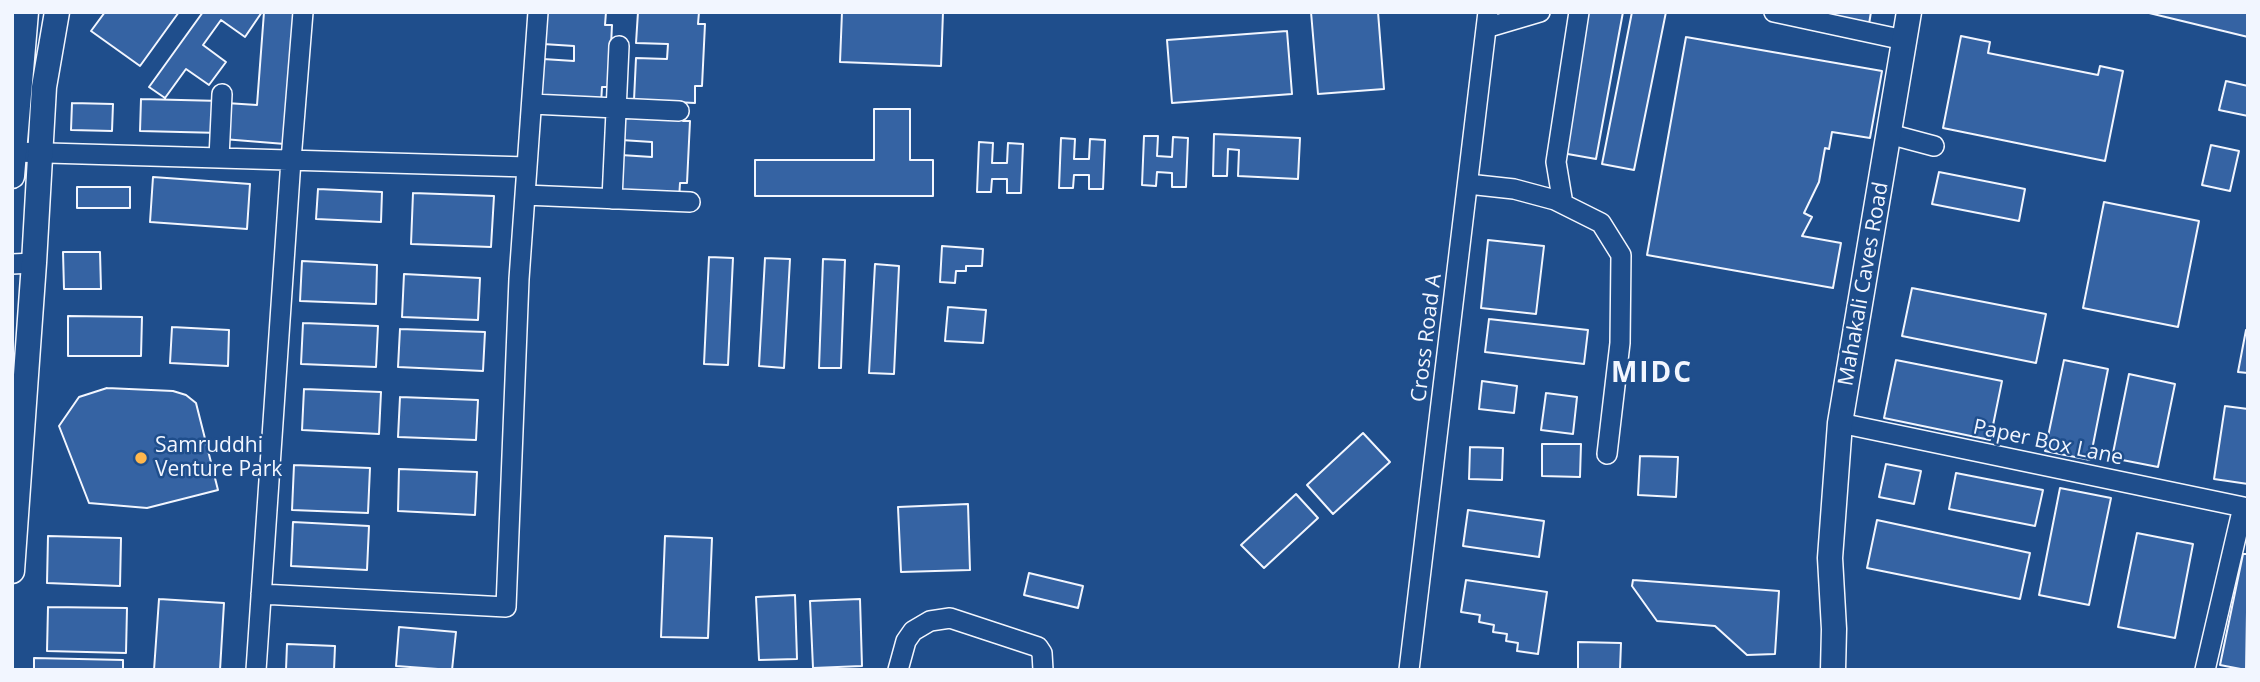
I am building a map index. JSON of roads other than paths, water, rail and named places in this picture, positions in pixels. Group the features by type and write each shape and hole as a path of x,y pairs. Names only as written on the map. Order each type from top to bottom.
{"main road":[{"path":"13,164 26,12"},
{"path":"12,571 23,264 40,153 44,87 57,12"},
{"name":"Mahakali Caves Road","path":"1833,670 1830,558 1840,423 1909,12"}],"street":[{"path":"256,670 303,12"},
{"path":"261,594 506,607 519,279 538,12"},
{"path":"1487,20 1540,12"},
{"path":"1563,204 1556,162 1579,12"},
{"path":"1774,12 1904,40"},
{"name":"Cross Road A","path":"1409,670 1487,20"},
{"path":"612,199 619,46"},
{"path":"219,158 222,94"},
{"path":"532,104 679,111"},
{"path":"1889,134 1934,146"},
{"path":"13,164 40,153 527,167"},
{"path":"1468,184 1514,189 1563,204 1601,223 1621,255 1620,343 1607,454"},
{"path":"526,195 690,202"},
{"name":"Paper Box Lane","path":"1840,423 2245,508"},
{"path":"2205,670 2245,508"},
{"path":"898,670 906,641 913,631 930,621 950,618 1038,647 1042,653 1043,670"}],"place":[{"name":"Samruddhi Venture Park","path":"141,458"}],"district":[{"name":"MIDC","path":"1652,374"}]}
